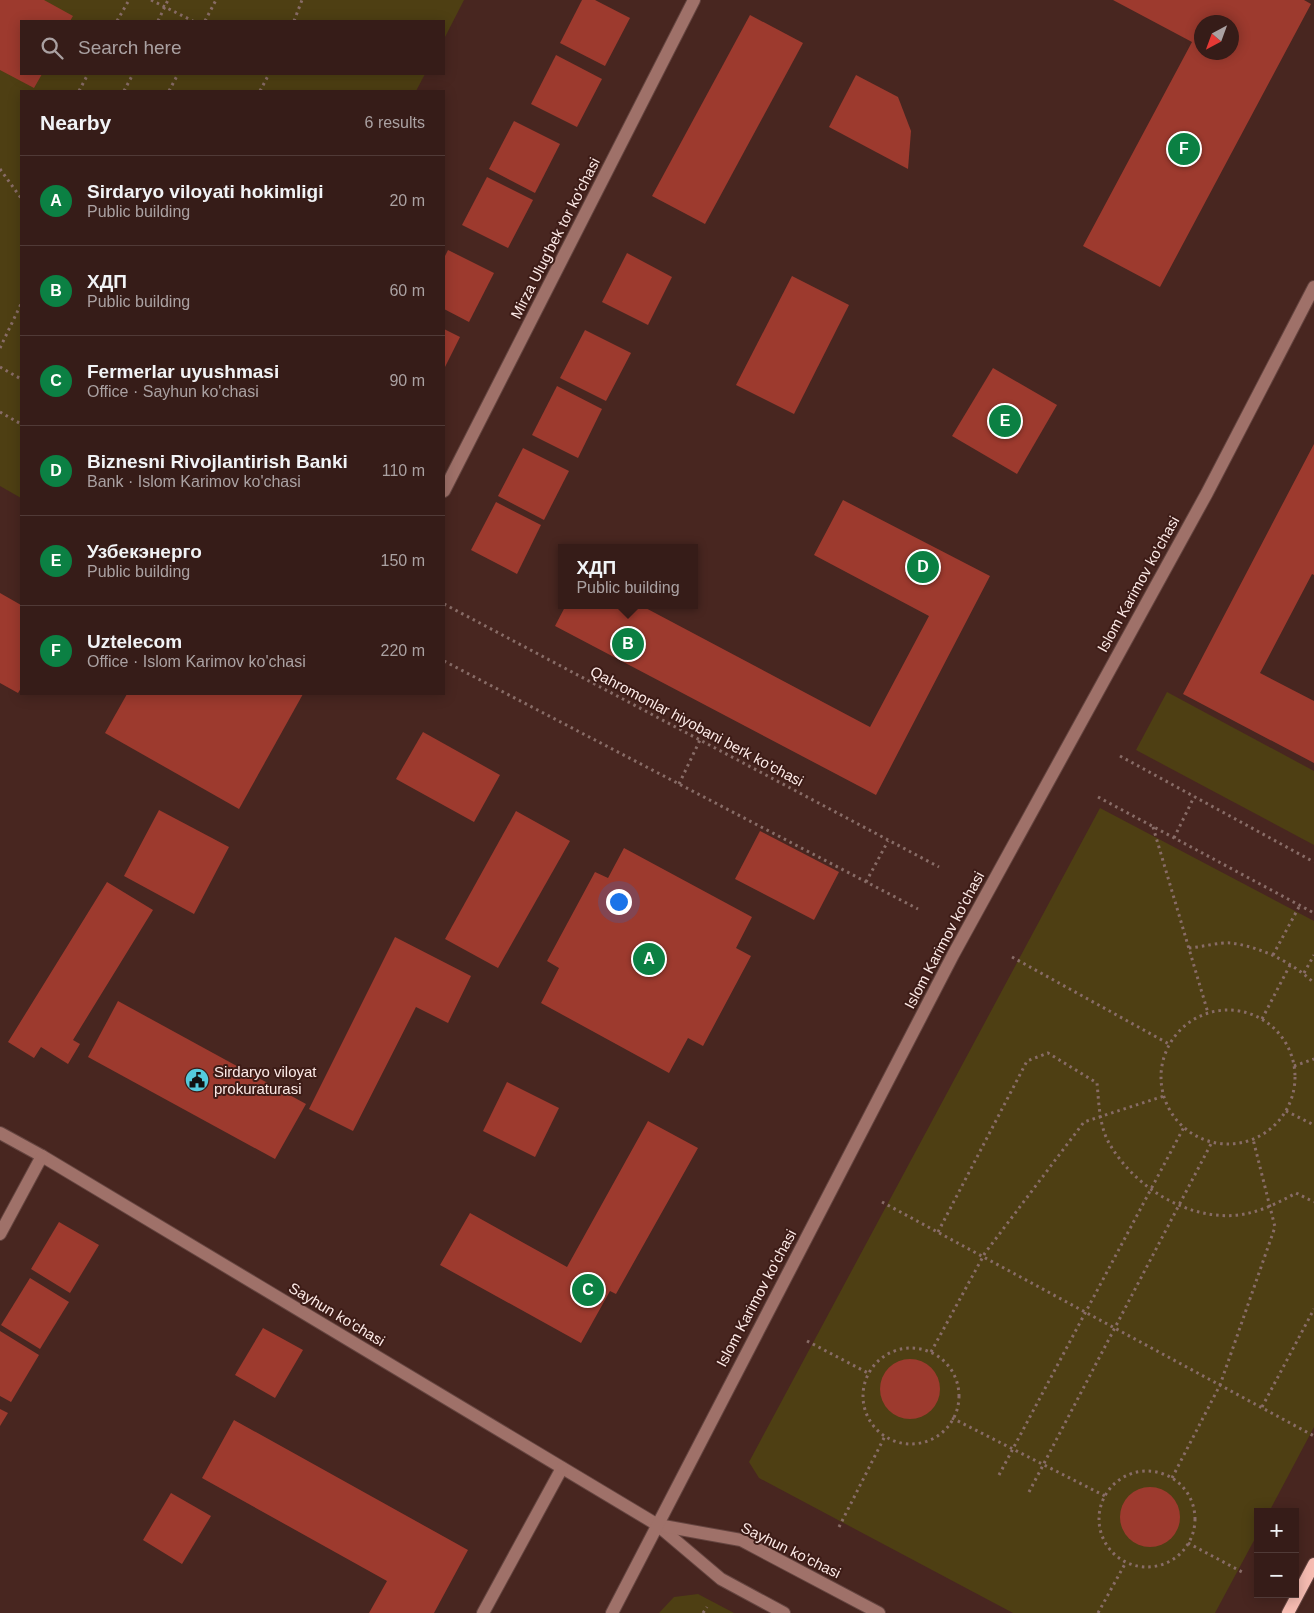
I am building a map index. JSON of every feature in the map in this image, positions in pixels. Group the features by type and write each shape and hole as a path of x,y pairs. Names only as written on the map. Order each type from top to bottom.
{"main road":[{"path":"1288,1613 1314,1564"}],"street":[{"name":"Mirza Ulug'bek tor ko'chasi","path":"445,489 694,0"},
{"name":"Islom Karimov ko'chasi","path":"612,1613 656,1524 953,955 1207,493 1314,287"},
{"name":"Sayhun ko'chasi","path":"0,1133 42,1156 656,1524 721,1579 784,1613"},
{"path":"0,1234 42,1156"},
{"path":"483,1613 562,1468"},
{"name":"Sayhun ko'chasi","path":"656,1524 741,1540 879,1613"}],"path":[{"path":"118,20 129,0"},
{"path":"151,0 191,20"},
{"path":"159,20 168,0"},
{"path":"206,20 216,0"},
{"path":"294,20 302,0"},
{"path":"80,90 87,75"},
{"path":"125,90 132,75"},
{"path":"170,90 177,75"},
{"path":"261,90 268,75"},
{"path":"0,169 20,197"},
{"path":"0,348 20,306"},
{"path":"0,338 3,342"},
{"path":"0,368 20,378"},
{"path":"0,412 20,423"},
{"name":"Qahromonlar hiyobani berk ko'chasi","path":"445,605 939,867"},
{"path":"445,662 918,909"},
{"path":"679,784 700,740"},
{"path":"1120,756 1314,862"},
{"path":"1098,797 1314,913"},
{"path":"1174,838 1194,797"},
{"path":"1153,826 1208,1013"},
{"path":"866,882 888,840"},
{"path":"1273,955 1300,905"},
{"path":"1189,948 1230,943 1273,955 1304,973 1314,982"},
{"path":"1304,973 1314,955"},
{"path":"1012,958 1170,1044"},
{"path":"1262,1019 1290,965"},
{"path":"1221,1010 1242,1011 1262,1019 1280,1034 1292,1054 1296,1077 1292,1100 1281,1120 1263,1135 1242,1144 1212,1142 1196,1136 1184,1127 1167,1106 1164,1096 1161,1085 1162,1064 1170,1044 1183,1027 1200,1015 1221,1010"},
{"path":"938,1232 1027,1061 1048,1053 1097,1083 1100,1116 1108,1142 1130,1171 1151,1190 1179,1205 1215,1216 1240,1215 1270,1208 1296,1193 1314,1202"},
{"path":"1294,1066 1314,1059"},
{"path":"931,1352 983,1257 1084,1122 1164,1096"},
{"path":"1286,1111 1314,1126"},
{"path":"999,1475 1184,1127"},
{"path":"1172,1478 1220,1385 1275,1227 1253,1139"},
{"path":"1030,1492 1212,1142"},
{"path":"882,1202 1314,1436"},
{"path":"1262,1407 1314,1309"},
{"path":"807,1342 868,1373"},
{"path":"906,1348 931,1352 948,1365 956,1379 959,1396 956,1412 948,1426 936,1437 921,1443 905,1443 885,1436 877,1430 868,1417 863,1402 863,1387 868,1373 878,1360 891,1352 906,1348"},
{"path":"952,1418 1105,1496"},
{"path":"838,1528 885,1436"},
{"path":"1142,1471 1157,1472 1172,1478 1184,1489 1192,1503 1195,1519 1193,1535 1173,1560 1158,1566 1141,1567 1126,1562 1113,1553 1104,1541 1100,1526 1100,1511 1105,1496 1121,1480 1142,1471"},
{"path":"1188,1543 1244,1573"},
{"path":"1098,1613 1126,1562"},
{"path":"703,1613 706,1607"}],"shaded area":[{"path":"0,0 464,0 445,37 445,20 20,20 20,75 424,75 417,90 20,90 20,497 0,486"},
{"path":"1167,692 1314,771 1314,845 1136,750"},
{"path":"1100,808 1314,921 1314,1427 1271,1508 1254,1508 1254,1540 1215,1613 1013,1613 759,1478 749,1462"},
{"path":"698,1594 734,1613 659,1613 674,1597"}],"building":[{"path":"0,0 44,0 73,16 71,20 20,20 20,75 41,75 34,88 0,70"},
{"path":"582,0 595,0 630,18 605,66 560,43"},
{"path":"1113,0 1304,0 1311,4 1160,287 1083,246 1192,42"},
{"path":"750,15 803,43 705,224 652,196"},
{"path":"556,55 602,79 577,127 531,104"},
{"path":"856,75 898,97 911,131 908,169 829,127"},
{"path":"514,121 560,144 535,193 489,169"},
{"path":"487,177 533,200 508,248 462,225"},
{"path":"448,250 494,273 469,322 445,310 445,256"},
{"path":"627,253 672,277 648,325 602,302"},
{"path":"792,276 849,305 794,414 736,385"},
{"path":"445,330 460,337 445,367"},
{"path":"585,330 631,353 606,401 560,378"},
{"path":"993,368 1057,405 1017,474 952,436"},
{"path":"557,386 602,409 578,458 532,435"},
{"path":"1314,444 1314,575 1312,574 1260,673 1314,701 1314,763 1183,694"},
{"path":"523,448 569,471 544,520 498,496"},
{"path":"843,500 990,576 876,795 555,626 564,609 648,609 870,727 929,616 814,555"},
{"path":"496,502 541,525 517,574 471,550"},
{"path":"0,593 20,604 20,690 18,693 0,683"},
{"path":"126,695 302,695 239,809 105,733"},
{"path":"423,732 500,775 474,822 396,779"},
{"path":"159,810 229,847 194,914 124,876"},
{"path":"516,811 570,841 498,968 445,939"},
{"path":"760,831 839,872 814,920 735,879"},
{"path":"624,848 752,917 736,948 751,956 703,1046 688,1038 669,1073 541,1003 559,968 547,961 595,872 608,878"},
{"path":"107,882 153,910 73,1040 80,1044 68,1064 41,1047 34,1058 8,1042"},
{"path":"395,937 471,976 448,1023 416,1007 353,1131 309,1109"},
{"name":"Sirdaryo viloyat prokuraturasi","path":"118,1001 306,1104 275,1159 88,1057"},
{"path":"507,1082 559,1108 535,1157 483,1131"},
{"path":"648,1121 698,1148 616,1294 610,1291 581,1343 440,1265 470,1213 567,1267"},
{"path":"59,1222 99,1245 70,1293 31,1269"},
{"path":"30,1278 69,1302 40,1349 1,1325"},
{"path":"263,1328 303,1350 275,1398 235,1375"},
{"path":"0,1331 39,1355 11,1402 0,1396"},
{"path":"910,1359 927,1364 935,1372 940,1389 935,1406 927,1414 910,1419 893,1414 885,1406 880,1389 885,1372 893,1364"},
{"path":"0,1409 8,1413 0,1426"},
{"path":"234,1420 468,1550 434,1613 369,1613 387,1581 202,1478"},
{"path":"1150,1487 1167,1492 1175,1500 1180,1517 1175,1534 1167,1542 1150,1547 1133,1542 1125,1534 1120,1517 1125,1500 1133,1492"},
{"path":"171,1493 211,1516 182,1564 143,1540"}],"place":[{"name":"Uztelecom","path":"1184,149"},
{"name":"Узбекэнерго","path":"1005,421"},
{"name":"Biznesni Rivojlantirish Banki","path":"923,567"},
{"name":"ХДП","path":"628,644"},
{"name":"Sirdaryo viloyati hokimligi","path":"649,959"},
{"name":"Sirdaryo viloyat prokuraturasi","path":"197,1080"},
{"name":"Fermerlar uyushmasi","path":"588,1290"}]}
